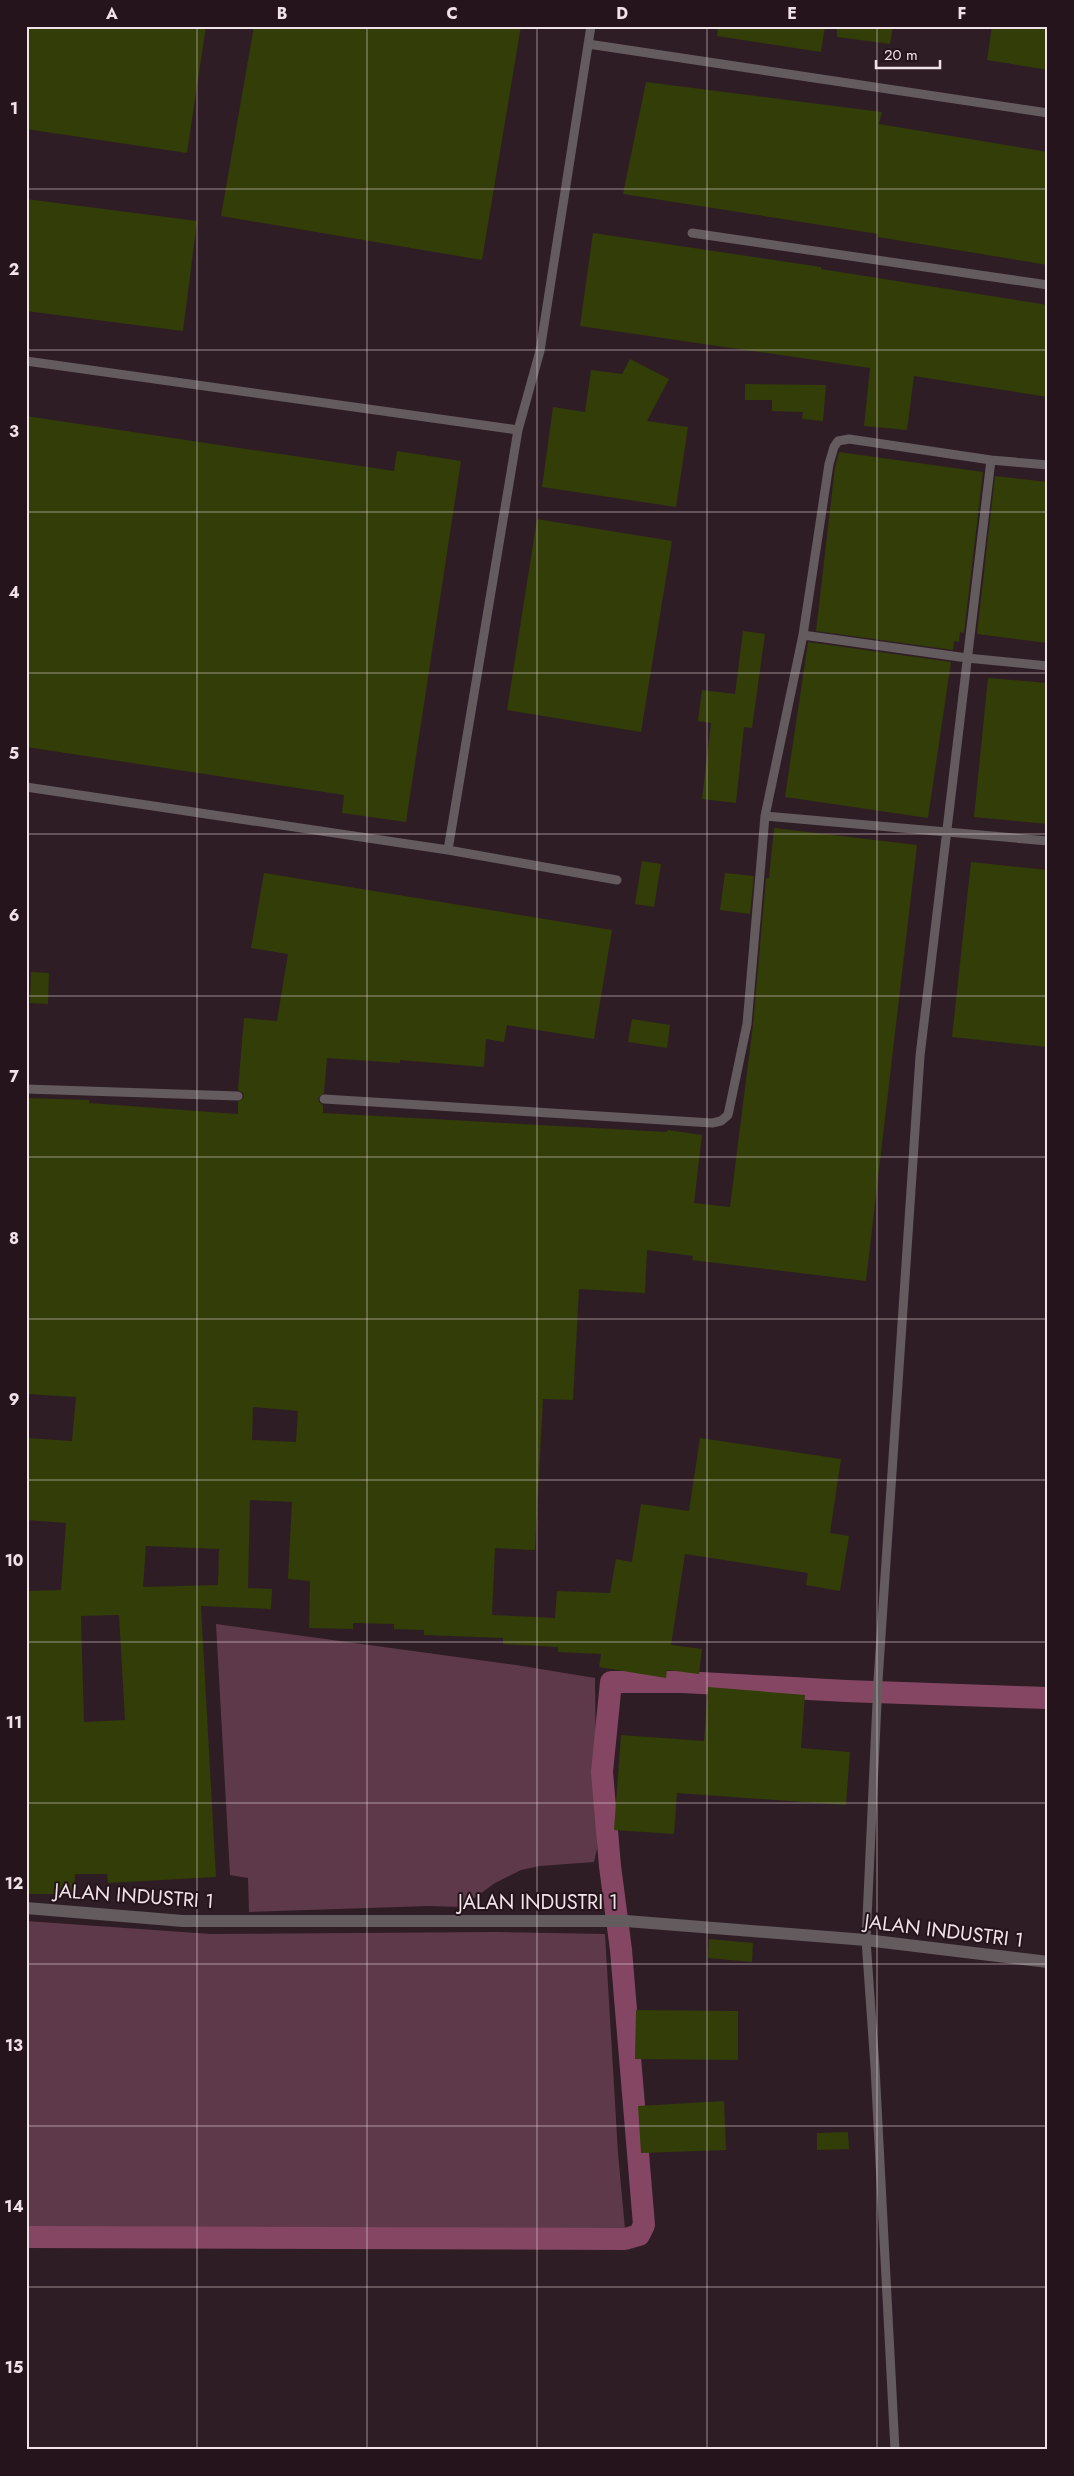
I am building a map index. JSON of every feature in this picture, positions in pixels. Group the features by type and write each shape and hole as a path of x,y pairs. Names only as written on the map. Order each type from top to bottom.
{"street":[{"name":"JALAN INDUSTRI 1","path":"26,1908 183,1921 611,1920 866,1940 1048,1962"}],"lane":[{"path":"448,850 518,430 540,351 591,26"},
{"path":"588,44 1048,112"},
{"path":"692,233 1048,285"},
{"path":"26,360 518,430"},
{"path":"324,1099 712,1123 721,1121 728,1115 747,1024 765,816 803,634 829,464 834,447 838,441 849,439 991,460 1048,465"},
{"path":"895,2450 875,2067 866,1940 877,1697 920,1056 991,460"},
{"path":"803,634 967,658 1048,666"},
{"path":"26,787 448,850 617,880"},
{"path":"765,816 1048,840"},
{"path":"26,1089 238,1096"}],"shaded area":[{"path":"216,1624 516,1665 595,1678 597,1849 594,1862 540,1866 521,1870 495,1883 462,1907 429,1906 249,1912 248,1878 230,1875"},
{"path":"26,1921 211,1934 497,1932 605,1934 618,2153 625,2229 241,2227 26,2230"}],"building":[{"path":"26,26 206,26 187,153 26,129"},
{"path":"254,26 521,26 482,260 221,216"},
{"path":"718,26 825,26 821,52 717,36"},
{"path":"837,26 893,26 890,44 837,37"},
{"path":"992,26 1048,26 1048,70 987,60"},
{"path":"646,82 882,112 879,124 1048,152 1048,265 878,237 878,234 623,194"},
{"path":"26,199 197,221 183,331 26,311"},
{"path":"593,233 821,267 821,269 1048,305 1048,397 914,376 907,430 864,426 870,368 580,326"},
{"path":"630,359 669,379 647,421 688,427 676,507 542,487 553,407 585,412 591,370 622,374"},
{"path":"745,384 826,385 823,421 802,419 803,412 772,411 772,400 745,400"},
{"path":"26,416 394,471 397,451 461,461 406,822 342,813 344,795 26,747"},
{"path":"839,452 983,472 964,633 960,632 959,642 954,641 953,650 816,631 835,467"},
{"path":"995,476 1048,482 1048,643 977,634"},
{"path":"537,519 672,541 641,732 507,710"},
{"path":"743,631 765,634 752,728 744,727 736,803 702,799 711,723 698,721 702,690 735,694"},
{"path":"808,642 951,662 928,818 785,797"},
{"path":"988,678 1048,683 1048,824 974,817"},
{"path":"774,828 917,845 866,1281 692,1260 693,1256 647,1250 645,1293 579,1289 573,1400 543,1399 535,1550 495,1548 492,1615 555,1618 557,1591 610,1593 616,1559 632,1562 641,1504 689,1511 700,1438 841,1459 830,1533 849,1536 840,1591 806,1585 808,1573 685,1554 671,1645 702,1649 699,1674 667,1670 666,1678 599,1667 601,1654 558,1652 558,1647 503,1644 503,1638 424,1635 424,1630 394,1629 394,1624 353,1623 353,1629 309,1628 310,1581 288,1579 292,1502 250,1500 248,1588 272,1589 271,1609 201,1606 216,1877 108,1883 107,1874 75,1874 74,1894 27,1894 26,1591 61,1590 66,1523 26,1520 26,1438 72,1441 76,1397 26,1394 26,1098 89,1100 89,1103 238,1114 238,1102 244,1097 243,1093 238,1090 244,1018 277,1021 288,954 251,948 264,873 612,930 594,1039 507,1025 504,1042 486,1039 484,1067 400,1060 400,1063 327,1058 324,1093 318,1098 319,1102 323,1105 323,1113 667,1132 668,1130 702,1135 694,1203 730,1207 753,1025 766,878 769,878","holes":["253,1407 298,1411 296,1442 252,1440","146,1546 219,1549 218,1585 143,1587","119,1615 125,1720 84,1722 81,1616"]},
{"path":"642,861 661,864 654,907 635,904"},
{"path":"971,862 1048,870 1048,1047 952,1037"},
{"path":"725,873 754,876 750,914 720,910"},
{"path":"31,972 49,973 48,1004 30,1003"},
{"path":"632,1019 670,1025 667,1048 628,1042"},
{"path":"708,1687 805,1695 801,1748 850,1752 846,1805 677,1793 674,1834 614,1830 621,1735 704,1741"},
{"path":"709,1939 753,1943 752,1962 708,1958"},
{"path":"636,2010 738,2011 738,2060 635,2059"},
{"path":"724,2101 726,2150 641,2153 638,2106"},
{"path":"848,2132 849,2149 817,2150 817,2133"}],"waterway":[{"path":"26,2237 625,2239 639,2235 644,2225 621,1950 610,1866 602,1772 611,1682 683,1682 846,1691 1048,1698"}]}
